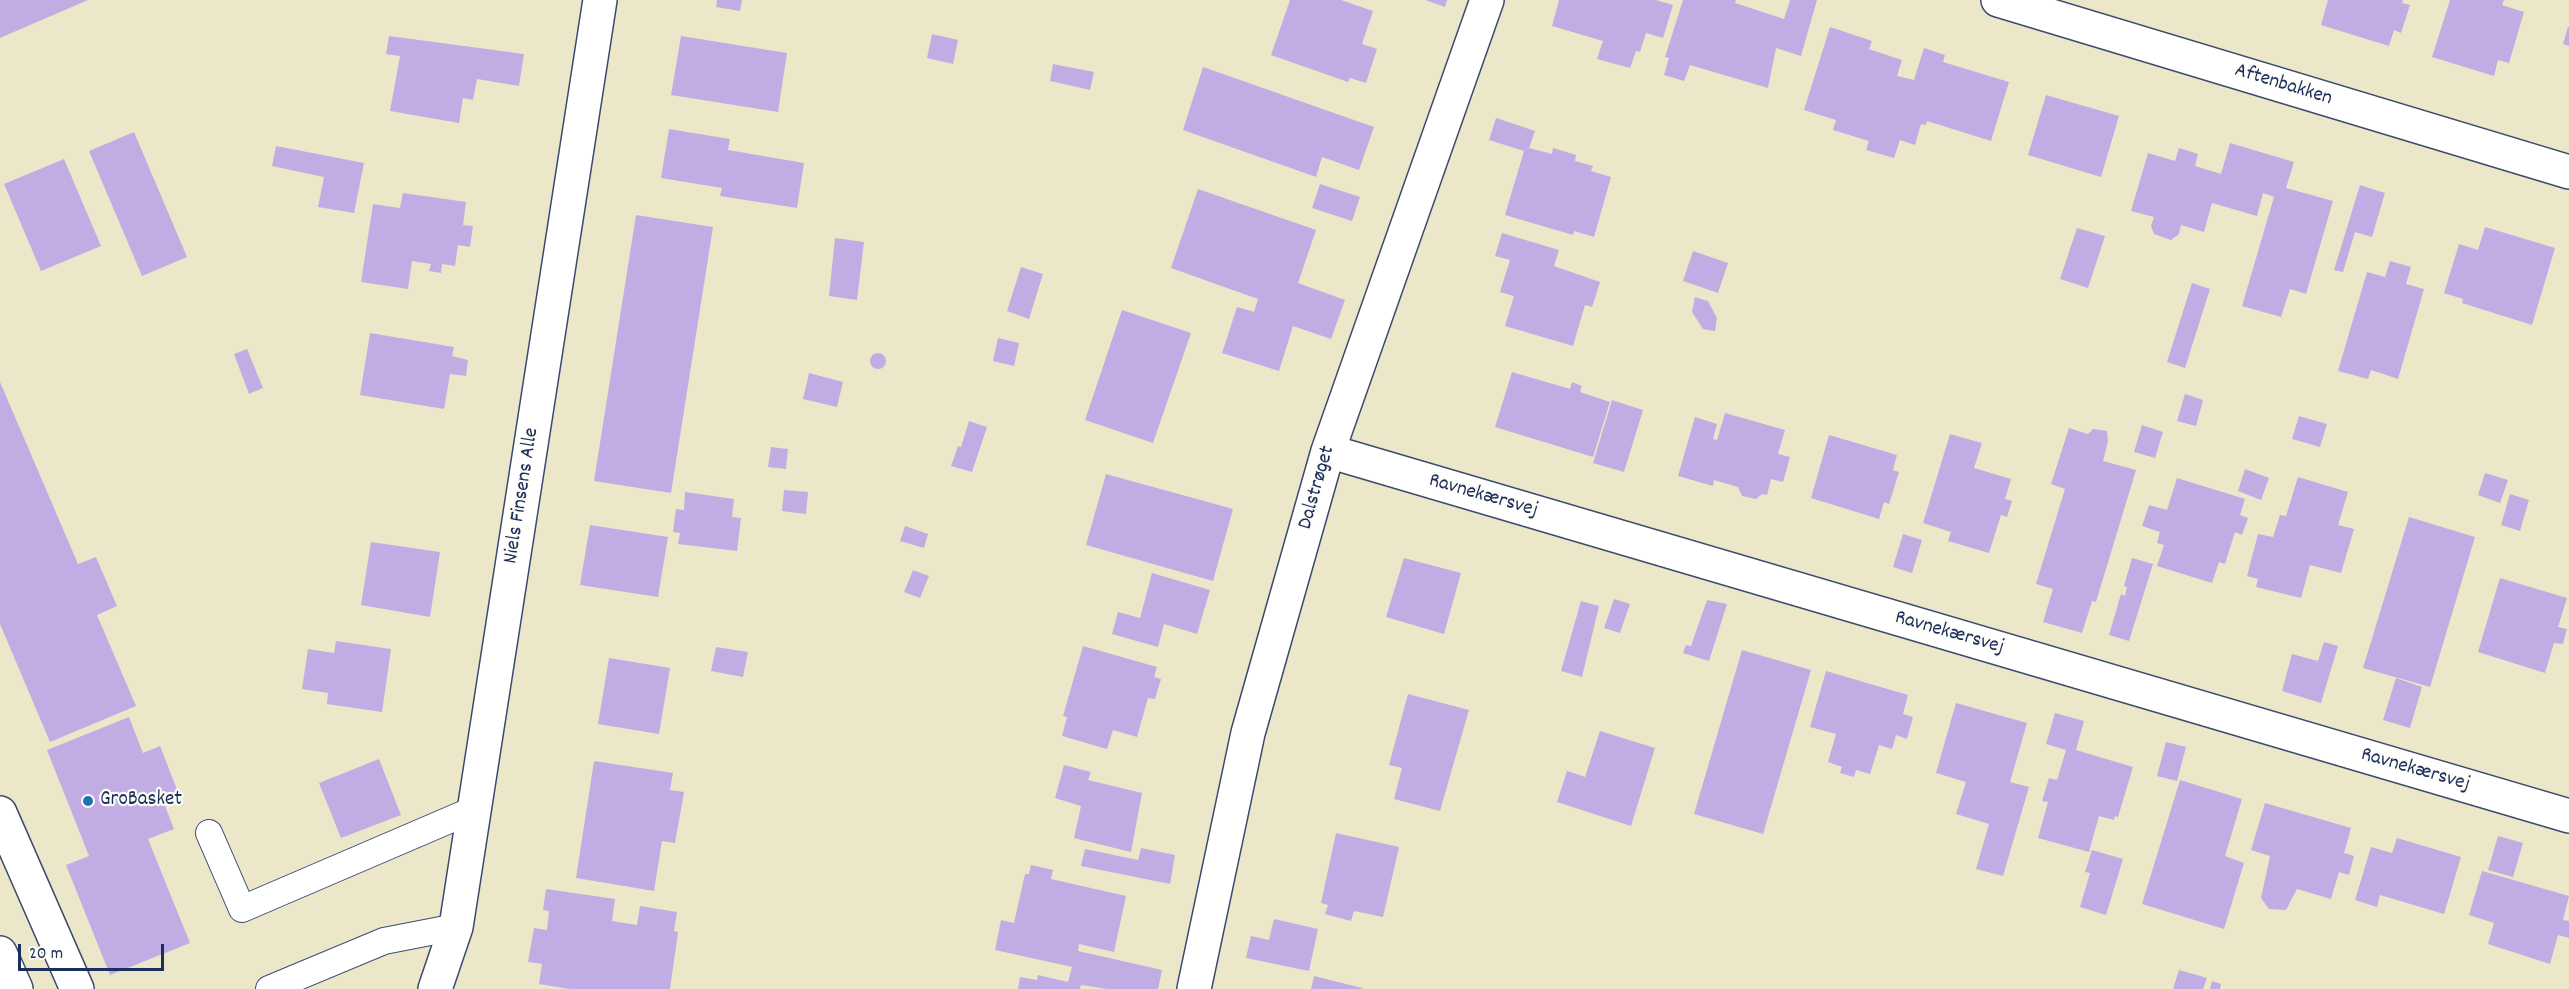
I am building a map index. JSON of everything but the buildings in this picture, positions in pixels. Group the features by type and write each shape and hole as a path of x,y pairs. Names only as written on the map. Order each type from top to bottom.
{"street":[{"name":"Niels Finsens Alle","path":"435,989 456,927 600,0"},
{"name":"Dalstrøget","path":"1194,989 1248,733 1328,451 1487,0"},
{"name":"Aftenbakken","path":"1998,0 2569,172"},
{"name":"Ravnekærsvej","path":"1328,451 2569,816"},
{"path":"0,813 77,989"},
{"path":"0,953 16,989"}],"lane":[{"path":"209,832 242,909 475,809"},
{"path":"269,989 384,941 456,927"}],"place":[{"name":"GroBasket","path":"88,801"}]}
